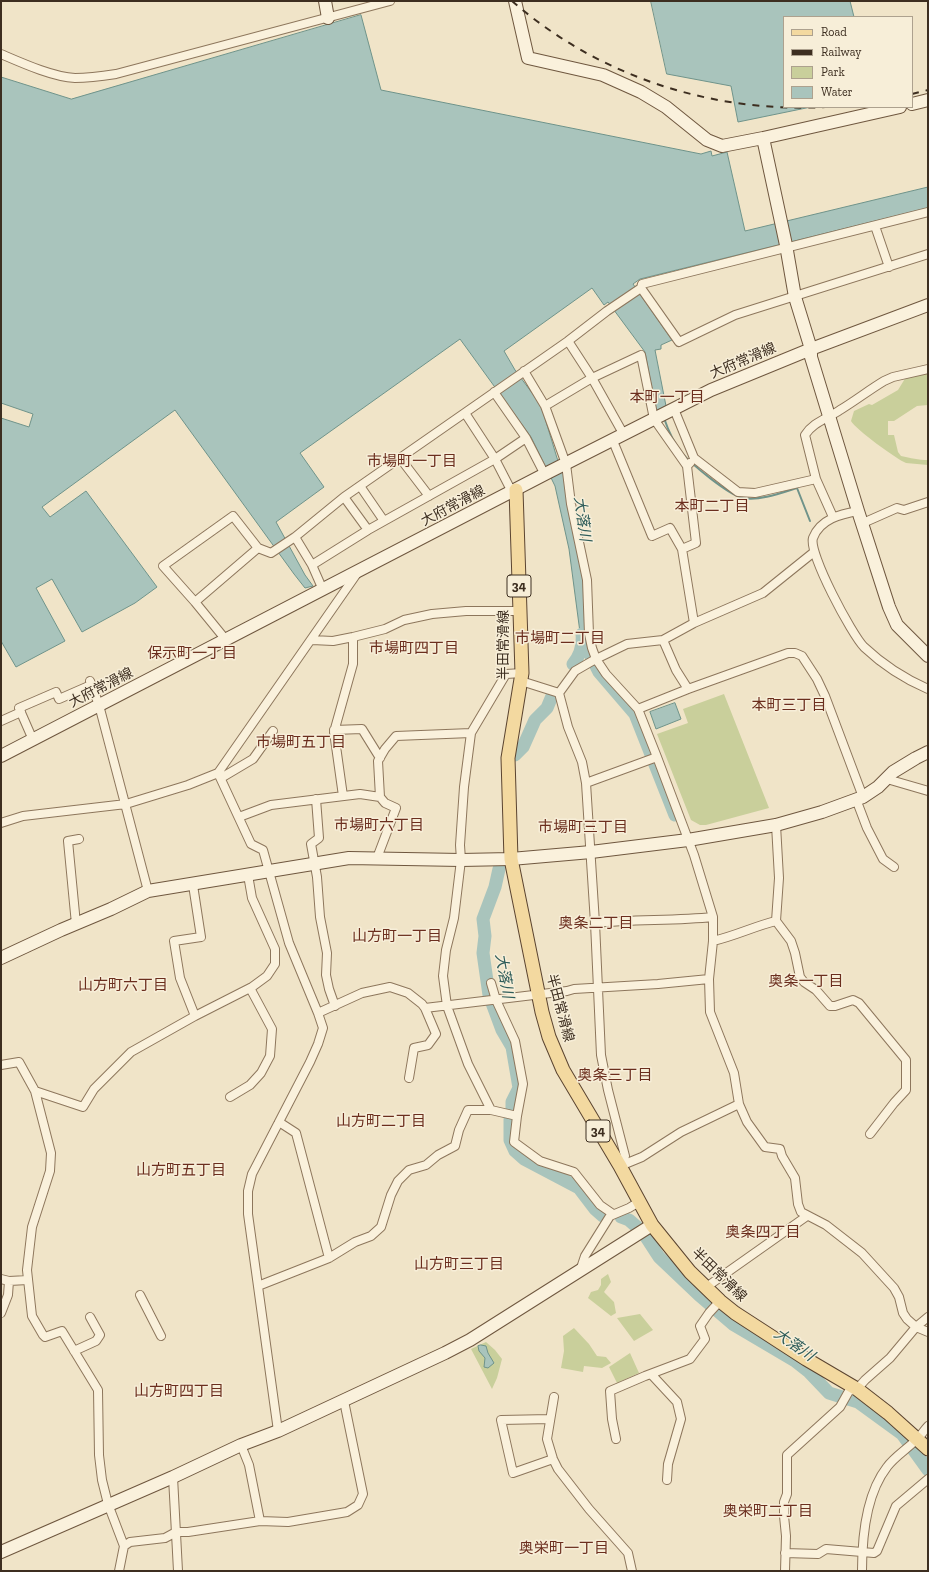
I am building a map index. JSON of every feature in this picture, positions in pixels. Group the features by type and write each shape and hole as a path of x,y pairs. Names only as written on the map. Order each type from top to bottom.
{"main road":[{"name":"半田常滑線","path":"514,491 522,677 508,758 511,859 549,1038 563,1070 620,1166 652,1225 671,1250 718,1304 849,1394 888,1413 912,1444 928,1449"}],"street":[{"path":"324,1 328,18"},
{"path":"1,54 44,71 74,78 98,77 116,74 390,1"},
{"path":"515,1 528,58 603,74 641,92 666,107 714,144 722,146 763,138 896,108"},
{"path":"913,104 928,100"},
{"path":"763,138 787,246 795,297 811,349 811,357 858,511 896,625 928,656"},
{"path":"226,640 163,566 233,516 258,548 271,553 295,537 344,497 568,341 607,310 641,288 642,284 787,246 928,212"},
{"path":"875,226 889,267"},
{"path":"641,288 679,342 735,315 928,254"},
{"name":"大府常滑線","path":"1,756 663,414 732,381 811,349 928,305"},
{"path":"568,341 592,378 624,435"},
{"path":"546,406 592,378 641,355 663,414 691,462 696,543 682,549"},
{"path":"833,517 816,479 805,435 812,426 830,417 884,380 928,368"},
{"path":"524,371 546,406 564,465 587,580 589,634 593,660 638,709 688,840 713,917 713,941 709,979 710,1012 734,1073 739,1104 747,1122 765,1147 780,1149 782,1156 795,1178 798,1204 802,1212 807,1216 826,1224 869,1259 894,1288 899,1297 903,1313 907,1319 916,1327 928,1332"},
{"path":"494,392 526,438 547,474"},
{"path":"465,413 495,458 514,491"},
{"path":"663,414 691,462 738,492 755,493 816,479"},
{"path":"312,565 368,530 495,458 526,438"},
{"path":"613,441 652,536 670,528 682,549 694,623"},
{"path":"400,458 429,496"},
{"path":"360,486 384,522"},
{"path":"344,497 368,530"},
{"path":"863,523 897,508 904,510 928,502"},
{"path":"858,511 833,517 815,534 812,540 814,552 833,597 853,633 863,646 892,668 928,689"},
{"path":"295,537 312,565 323,590"},
{"path":"195,602 258,548"},
{"path":"620,1166 625,1156 608,1090 601,1055 595,923 586,782 582,762 568,727 560,693 575,671 593,660 628,644 663,640 694,623 763,593 814,552"},
{"path":"220,776 358,572"},
{"path":"312,640 333,641 386,630 404,620 432,614 466,611 520,611"},
{"path":"343,796 334,730 354,664 353,637"},
{"path":"663,640 676,670 688,689"},
{"path":"638,709 688,689 788,653 795,653 802,656 817,679 825,696 859,798 867,828 883,859 894,867"},
{"path":"491,1110 468,1064 447,1006 443,976 446,950 454,918 461,860 460,845 463,794 471,733 506,674 522,677 560,693"},
{"path":"33,740 19,708 56,692 59,699 90,683 99,705 148,891"},
{"path":"1,720 21,712"},
{"path":"334,730 362,729 380,758"},
{"path":"1,823 23,816 126,804 220,776 252,759 273,731"},
{"path":"377,858 396,808 385,803 380,797 378,761 396,736 471,733"},
{"path":"1,958 148,891 193,885 349,858 461,860 511,859 591,852 688,840 776,825 822,812 859,798 878,787 893,772 928,752"},
{"path":"586,782 657,757"},
{"path":"220,776 251,844 263,850 289,943 318,1013 322,1028 318,1044 294,1095 252,1174 248,1191 248,1214 278,1431"},
{"path":"887,778 928,791"},
{"path":"239,817 271,805 360,794 380,797"},
{"path":"316,799 319,838 311,844 315,864 320,917 327,953 326,976 335,1006"},
{"path":"776,825 779,878 776,921 790,941 795,953 800,977 804,982 816,990 830,1006 835,1006 853,1000 858,1003 906,1060 906,1090 870,1134"},
{"path":"76,924 68,841 79,839"},
{"path":"35,1091 83,1107 94,1090 131,1052 195,1016 250,988 267,976 275,964 275,948 252,898 248,875"},
{"path":"193,885 201,936 174,941 180,978 195,1016"},
{"path":"595,923 627,920 693,919 713,917"},
{"path":"713,941 758,925 776,921"},
{"path":"275,948 289,943"},
{"path":"425,1008 567,992 574,989 709,979"},
{"path":"491,983 492,1000 515,1041 523,1084 516,1116 514,1142 540,1161 574,1172 600,1205 613,1214"},
{"path":"318,1013 362,993 390,987 408,993 425,1008 436,1034 428,1045 414,1048 409,1078"},
{"path":"230,1097 250,1085 261,1073 270,1056 272,1029 250,988"},
{"path":"1,1065 19,1062 35,1091 50,1147 50,1171 31,1232 28,1280 32,1316 45,1337 62,1331 98,1390 99,1455 102,1480 108,1504 124,1546 119,1571"},
{"path":"620,1166 642,1157 681,1132 739,1104"},
{"path":"258,1286 329,1258 355,1242 371,1236 381,1227 391,1195 398,1181 409,1170 426,1165 438,1155 455,1146 459,1130 468,1110 491,1110 516,1116"},
{"path":"279,1122 296,1133 329,1258"},
{"path":"580,1272 585,1256 610,1216 639,1202"},
{"path":"705,1288 807,1216"},
{"path":"1,1552 108,1504 173,1477 240,1445 278,1431 470,1340 580,1272 652,1225"},
{"path":"1,1313 8,1296 5,1280 28,1280"},
{"path":"140,1295 161,1336"},
{"path":"616,1439 612,1419 610,1391 690,1359 705,1339 700,1326 709,1313 718,1304"},
{"path":"74,1351 96,1341 100,1335 90,1317"},
{"path":"784,1571 786,1536 784,1509 787,1494 787,1455 840,1407 849,1394 890,1358 916,1327 928,1317"},
{"path":"651,1374 677,1402 681,1419 668,1464 666,1480"},
{"path":"554,1397 548,1439 553,1459 558,1469 589,1509 628,1553 632,1571"},
{"path":"124,1546 130,1542 165,1538 176,1532 188,1532 260,1521 288,1522 347,1512 358,1505 363,1494 344,1401"},
{"path":"550,1419 501,1420 513,1473 553,1459"},
{"path":"862,1571 868,1510 880,1477 888,1465 912,1444 928,1426"},
{"path":"240,1445 249,1465 260,1521"},
{"path":"173,1477 178,1571"},
{"path":"785,1553 818,1554 826,1549 874,1553 878,1551 896,1506 928,1479"}],"green space":[{"path":"928,372 928,405 917,406 894,421 888,421 888,435 894,435 898,452 901,456 928,460 928,465 906,463 877,444 860,431 851,421 854,411 869,404 872,405 898,390 906,377"},
{"path":"724,694 769,808 706,825 700,825 691,820 657,734 688,723 683,709"},
{"path":"608,1274 611,1282 604,1292 614,1302 616,1313 611,1316 588,1298 591,1292 598,1290 601,1285 601,1279"},
{"path":"640,1314 653,1330 634,1341 617,1318"},
{"path":"574,1328 589,1344 597,1356 606,1357 611,1363 602,1368 584,1366 583,1372 561,1368 564,1351 563,1336"},
{"path":"486,1342 502,1359 497,1378 492,1389 471,1349"},
{"path":"630,1353 639,1373 617,1383 609,1367"}],"water":[{"path":"651,1 850,1 854,16 783,16 783,108 806,108 738,122 731,86 667,74"},
{"path":"361,15 381,90 701,154 711,151 712,156 727,152 745,231 928,187 928,208 640,279 633,284 672,340 661,345 661,349 655,350 666,406 656,411 645,352 608,302 604,305 592,288 504,351 515,370 541,405 557,458 564,474 585,581 587,641 590,655 584,648 580,651 581,640 569,549 555,486 531,437 460,339 300,453 324,487 276,522 305,575 313,586 305,588 294,574 175,410 42,507 50,517 86,491 157,587 135,603 82,632 52,579 36,588 65,641 16,667 1,641 1,418 29,427 33,414 1,403 1,77 71,99"},
{"path":"675,703 681,719 656,729 650,712"},
{"path":"478,1346 486,1346 494,1363 488,1368 484,1367 485,1358 479,1351"}],"waterway":[{"path":"664,418 676,445 682,453 702,472 720,486 737,496 750,499 770,496 797,488 810,521"},
{"name":"大落川","path":"573,664 578,657 582,642 582,634"},
{"path":"583,640 599,672 635,714 675,815"},
{"name":"大落川","path":"515,755 523,747 535,720 547,708 552,696"},
{"name":"大落川","path":"499,869 495,887 483,919 485,936 483,953 489,995 502,1030 512,1047 519,1088 512,1102 512,1108"},
{"name":"大落川","path":"510,1120 510,1140 515,1151 524,1159 579,1188 595,1209 603,1216 608,1214"},
{"name":"大落川","path":"621,1217 629,1220 637,1227"},
{"name":"大落川","path":"646,1237 659,1257 699,1295 734,1325 795,1361 809,1372 829,1393 858,1402 902,1434 928,1470"}],"railway":[{"path":"512,1 545,27 581,50 619,69 658,84 699,96 740,104 783,107"},
{"path":"913,94 928,90"}],"district":[{"name":"本町一丁目","path":"667,398"},
{"name":"市場町一丁目","path":"412,462"},
{"name":"本町二丁目","path":"712,507"},
{"name":"市場町二丁目","path":"560,639"},
{"name":"市場町四丁目","path":"414,649"},
{"name":"保示町一丁目","path":"192,654"},
{"name":"本町三丁目","path":"789,706"},
{"name":"市場町五丁目","path":"301,743"},
{"name":"市場町六丁目","path":"379,826"},
{"name":"市場町三丁目","path":"583,828"},
{"name":"奥条二丁目","path":"596,924"},
{"name":"山方町一丁目","path":"397,937"},
{"name":"奥条一丁目","path":"806,982"},
{"name":"山方町六丁目","path":"123,986"},
{"name":"奥条三丁目","path":"615,1076"},
{"name":"山方町二丁目","path":"381,1122"},
{"name":"山方町五丁目","path":"181,1171"},
{"name":"奥条四丁目","path":"763,1233"},
{"name":"山方町三丁目","path":"459,1265"},
{"name":"山方町四丁目","path":"179,1392"},
{"name":"奥栄町二丁目","path":"768,1512"},
{"name":"奥栄町一丁目","path":"564,1549"}]}
